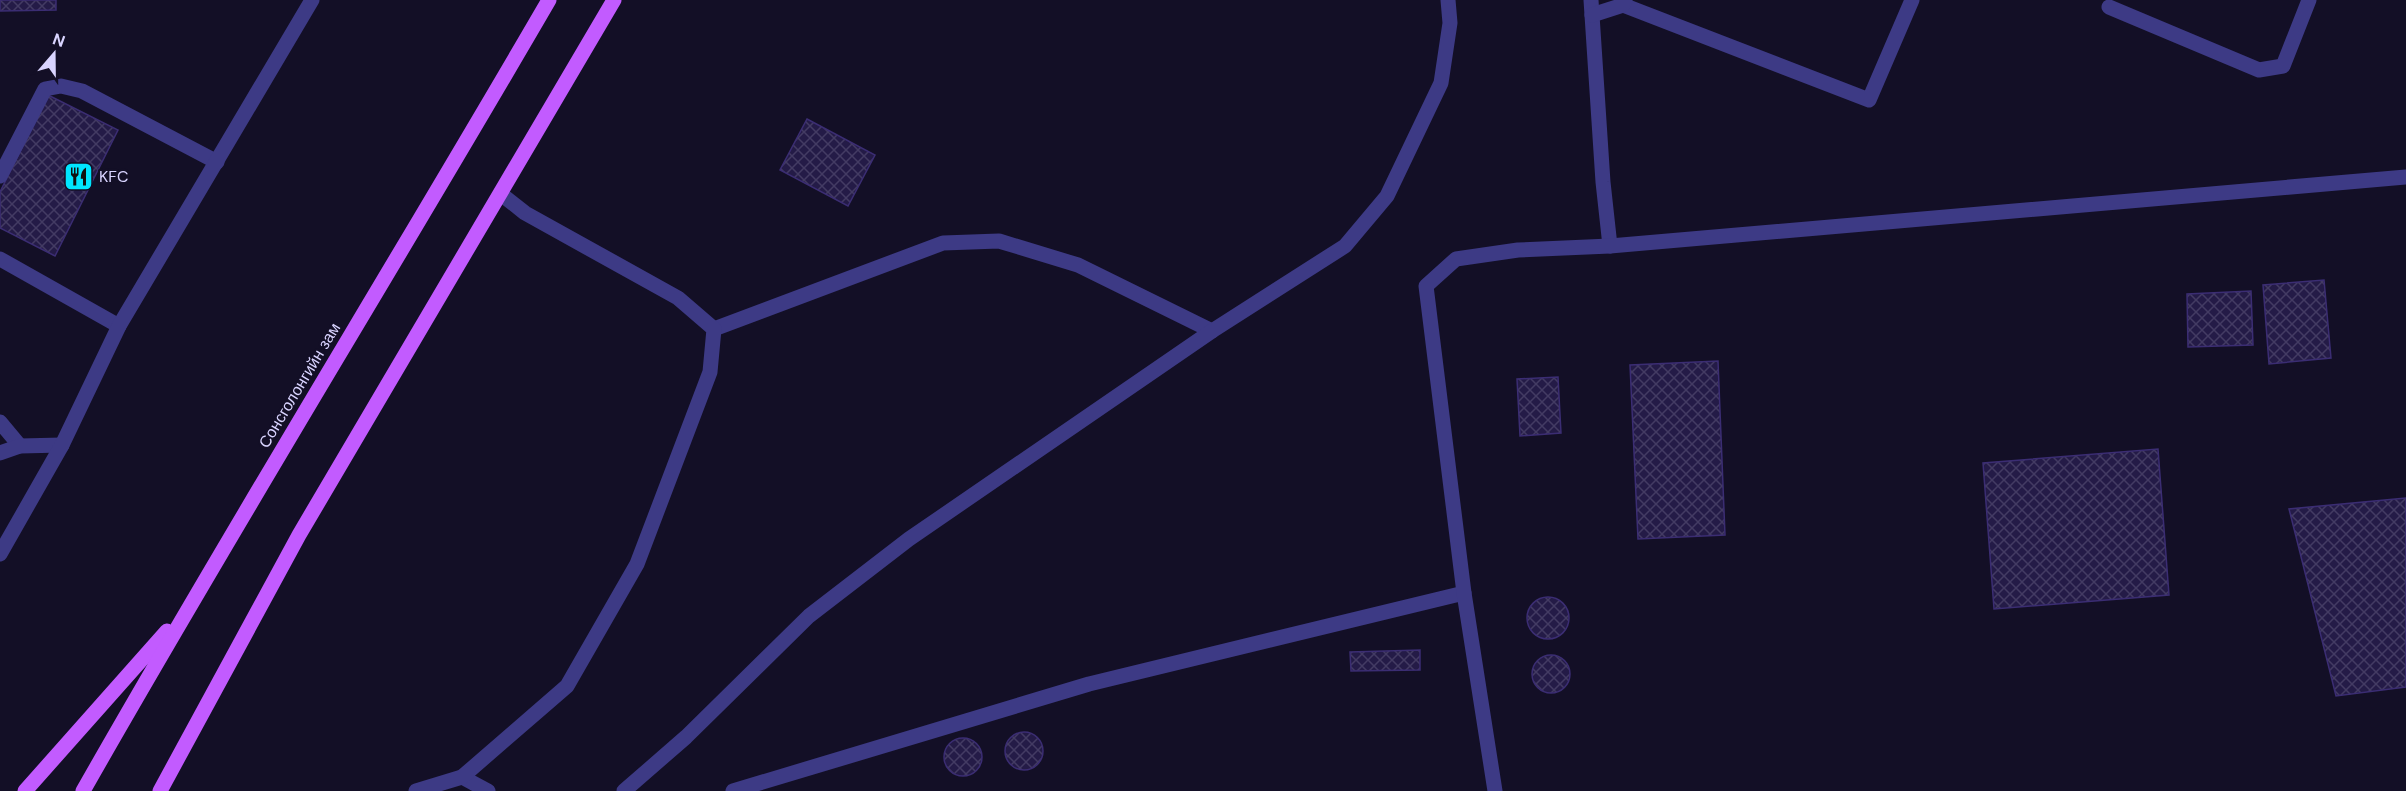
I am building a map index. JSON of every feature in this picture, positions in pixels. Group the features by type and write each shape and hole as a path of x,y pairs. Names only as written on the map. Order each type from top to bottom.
{"main road":[{"name":"Сонсголонгийн зам","path":"83,791 187,608 436,194 549,0"},
{"path":"159,791 299,535 614,0"},
{"path":"25,791 187,608"}],"lane":[{"path":"0,554 62,445 119,326 312,0"},
{"path":"624,791 686,737 818,609 909,539 1212,331 1345,246 1386,196 1442,82 1450,23 1448,0"},
{"path":"1610,246 1591,7 1624,3 1869,100 1912,0"},
{"path":"2109,7 2259,70 2283,66 2308,0"},
{"path":"0,176 45,89 61,86 82,91 217,162"},
{"path":"1495,791 1464,592 1426,286 1456,259 1518,250 1610,246 2406,177"},
{"path":"501,194 525,213 678,298 714,329"},
{"path":"714,329 943,243 999,241 1078,265 1212,331"},
{"path":"0,259 119,326"},
{"path":"416,791 462,777 567,686 637,564 710,372 714,329"},
{"path":"0,422 20,446"},
{"path":"0,453 20,446 62,445"},
{"path":"733,791 1089,684 1464,592"},
{"path":"462,777 488,791"}],"building":[{"path":"0,0 56,0 56,10 0,11"},
{"path":"48,95 118,130 55,256 0,228 0,192"},
{"path":"807,119 875,155 848,206 780,170"},
{"path":"2324,280 2331,358 2269,364 2263,285"},
{"path":"2251,291 2253,345 2188,347 2187,294"},
{"path":"1718,361 1725,535 1638,539 1630,365"},
{"path":"1558,377 1561,433 1520,436 1517,379"},
{"path":"2158,449 2169,595 1994,609 1983,463"},
{"path":"2406,498 2406,687 2336,696 2289,509"},
{"path":"1548,597 1563,603 1569,618 1563,633 1548,639 1533,633 1527,618 1533,603"},
{"path":"1420,650 1420,670 1351,671 1350,652"},
{"path":"1551,655 1565,660 1570,674 1565,688 1551,693 1537,688 1532,674 1537,660"},
{"path":"1024,732 1038,737 1043,751 1038,765 1024,770 1010,765 1005,751 1010,737"},
{"path":"963,738 970,739 976,744 981,750 981,764 976,770 970,775 963,776 956,775 950,770 945,764 944,757 945,750 950,744 956,739"}],"place":[{"name":"KFC","path":"78,176"}]}
